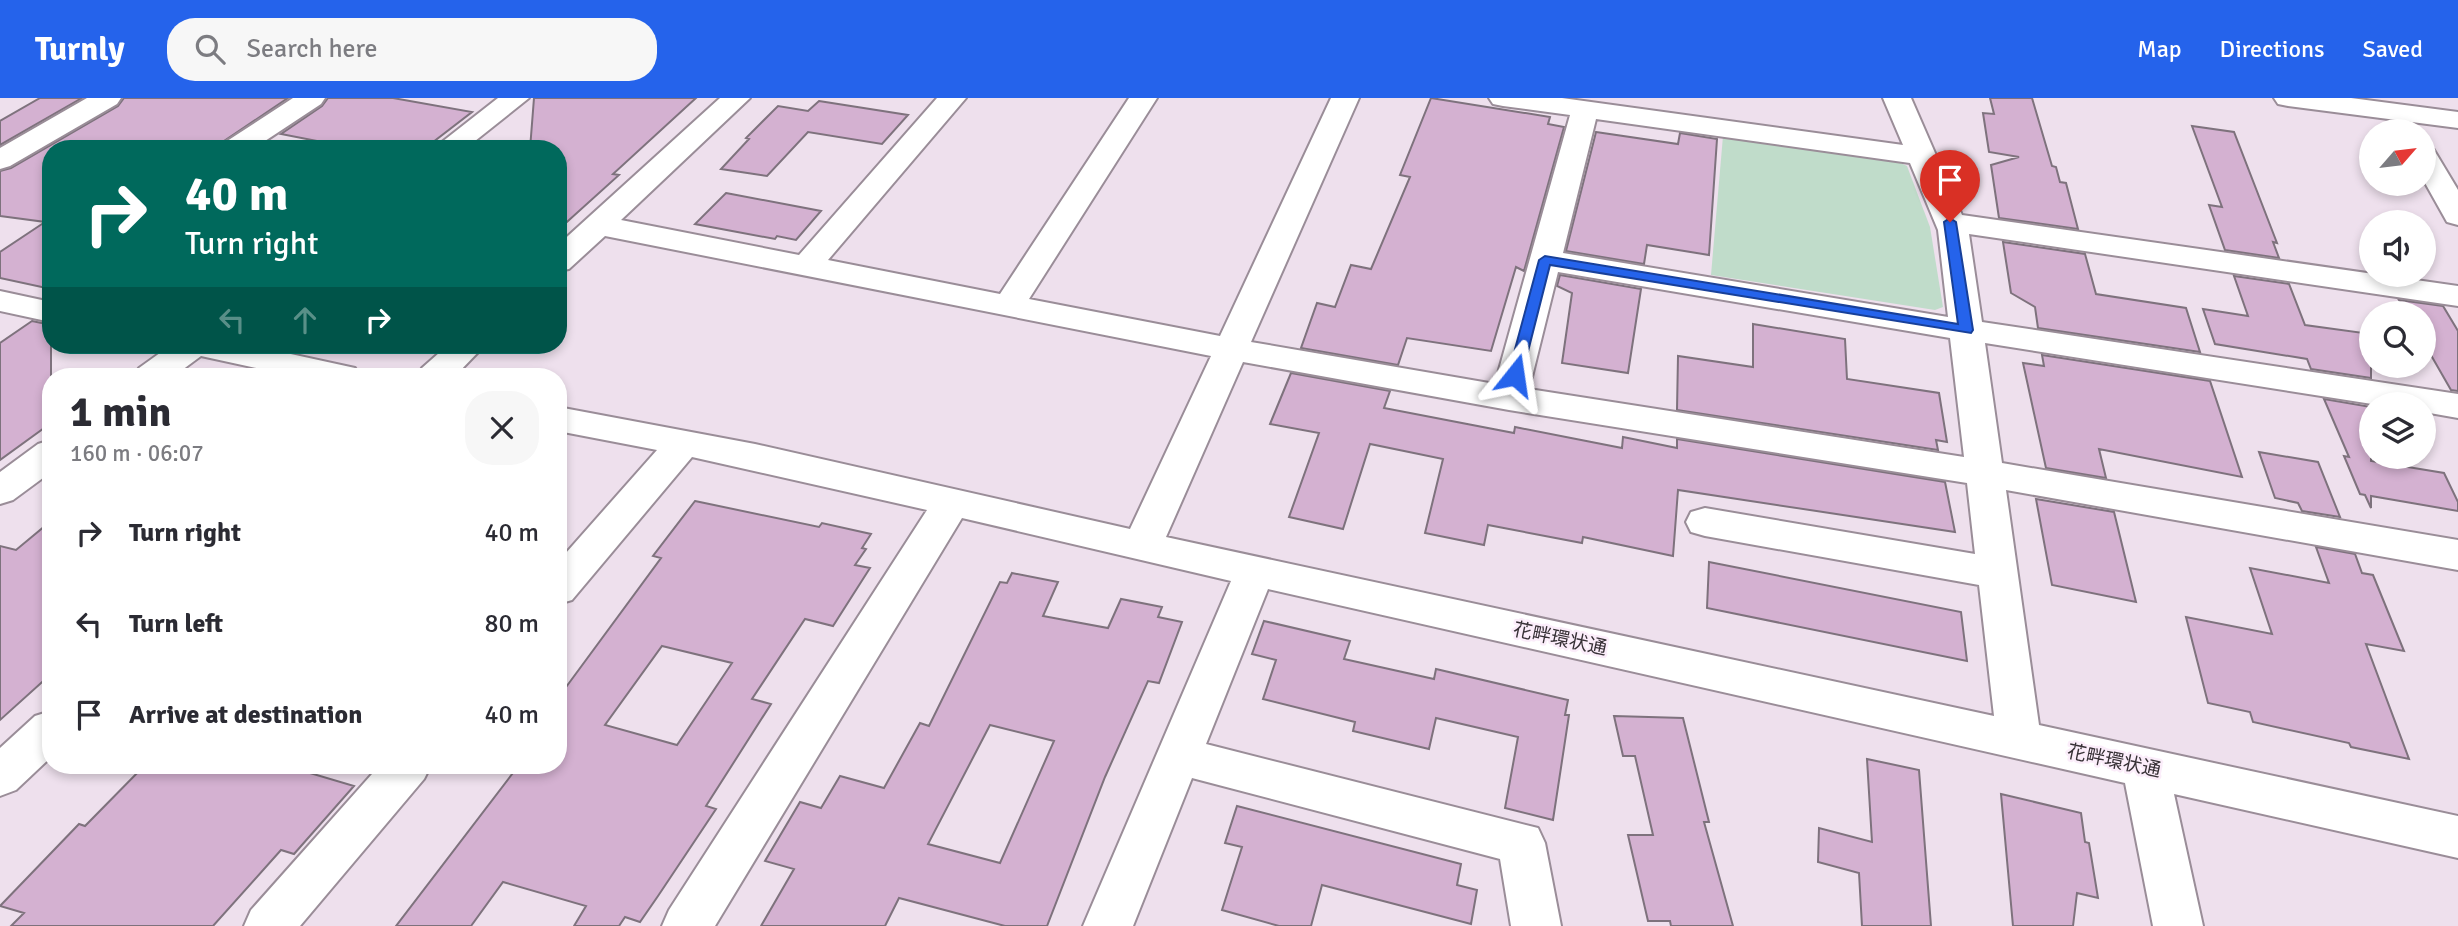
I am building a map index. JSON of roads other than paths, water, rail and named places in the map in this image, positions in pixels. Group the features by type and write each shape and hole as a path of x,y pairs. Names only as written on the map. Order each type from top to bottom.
{"street":[{"path":"6,156 107,98"},
{"path":"248,140 311,98"},
{"path":"459,140 515,98"},
{"path":"567,253 736,98"},
{"path":"806,265 952,98"},
{"path":"1009,305 1143,98"},
{"path":"1142,546 1345,98"},
{"path":"1503,98 1922,156"},
{"path":"1897,98 1950,222 2019,740"},
{"path":"2288,98 2390,119"},
{"path":"1509,398 1585,109"},
{"path":"2436,121 2458,120"},
{"path":"6,156 42,159"},
{"path":"2436,177 2458,216"},
{"path":"1950,222 2458,296"},
{"path":"598,225 1231,349 1509,398 1984,473 2458,555"},
{"path":"1545,260 1966,330 2458,406"},
{"path":"0,301 42,310"},
{"path":"162,368 180,354"},
{"path":"242,354 306,368"},
{"path":"443,368 458,354"},
{"name":"花畔環状通","path":"567,421 684,443 2458,837"},
{"path":"567,579 684,443"},
{"path":"0,491 42,460"},
{"path":"687,926 952,502"},
{"path":"1705,522 1997,573"},
{"path":"1108,926 1255,571"},
{"path":"0,776 42,737"},
{"path":"1179,755 1521,843 1536,926"},
{"path":"2145,768 2178,926"},
{"path":"269,926 400,774"}]}
